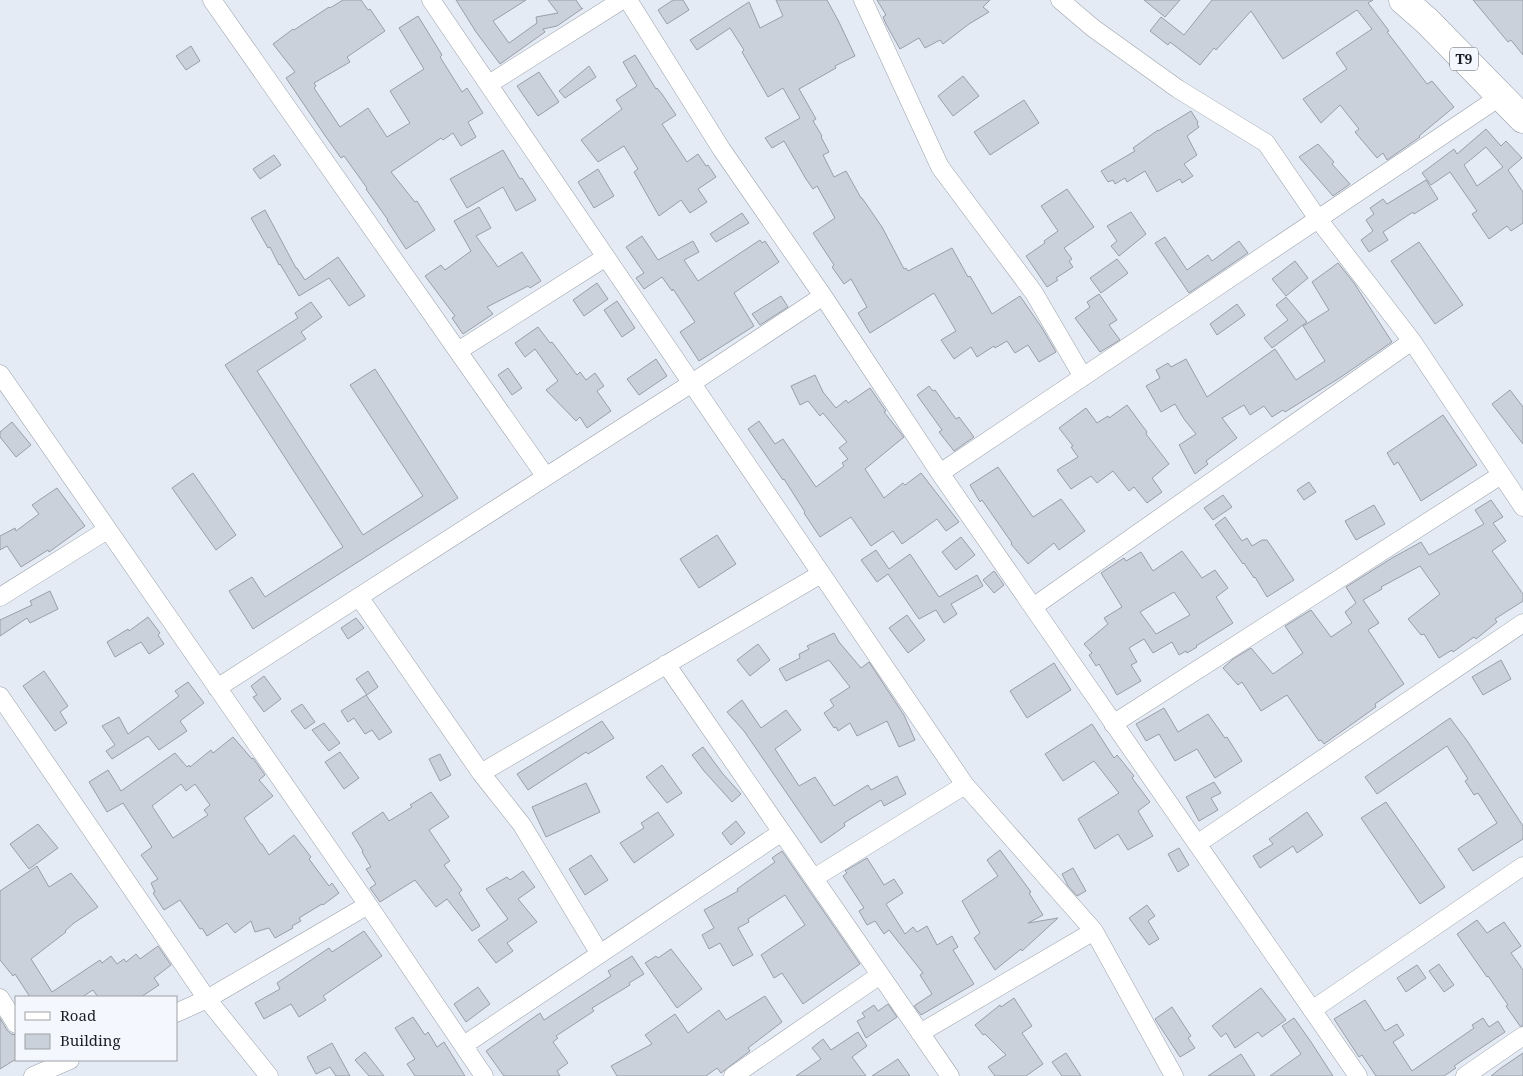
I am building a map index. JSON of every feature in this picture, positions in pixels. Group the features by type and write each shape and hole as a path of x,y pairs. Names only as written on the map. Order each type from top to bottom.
{"highway":[{"name":"T9","path":"1402,0 1427,21 1523,119"}],"street":[{"path":"431,0 965,785 1094,931 1174,1076"},
{"path":"489,84 622,0"},
{"path":"628,0 722,150 823,296 940,473 1358,1076"},
{"path":"863,0 940,168 1034,293 1083,377"},
{"path":"1060,0 1093,28 1178,89 1266,143 1318,219 1412,340 1523,507"},
{"path":"218,2 546,477"},
{"path":"940,473 1501,96"},
{"path":"458,351 606,257"},
{"path":"217,688 692,383 823,296"},
{"path":"1033,607 1412,340"},
{"path":"0,374 368,905 484,1076"},
{"path":"1113,724 1501,475"},
{"path":"0,596 107,530"},
{"path":"481,773 821,574"},
{"path":"359,597 481,773 522,826 600,954"},
{"path":"1197,844 1523,623"},
{"path":"666,664 950,1076"},
{"path":"0,696 207,999 269,1076"},
{"path":"814,878 965,785"},
{"path":"464,1045 782,832"},
{"path":"1312,1010 1523,866"},
{"path":"178,1011 207,999 368,905"},
{"path":"920,1033 1094,931"},
{"path":"733,1076 880,975"},
{"path":"0,998 15,1022"},
{"path":"1465,1076 1523,1036"},
{"path":"40,1069 67,1061"}],"building":[{"path":"343,0 361,0 368,10 370,9 385,31 347,57 350,62 314,83 316,86 314,88 340,127 368,108 387,137 410,123 390,91 424,69 399,28 418,16 442,55 440,57 462,92 467,88 483,113 468,122 476,137 461,146 453,133 443,140 441,138 391,172 415,202 417,201 435,230 406,249 367,188 344,156 341,158 286,78 295,72 273,44 293,29"},
{"path":"456,0 526,0 493,21 509,43 537,23 536,17 558,13 548,0 576,0 582,9 557,26 543,29 545,32 500,64 476,32"},
{"path":"673,0 683,0 689,10 667,24 658,10"},
{"path":"776,0 827,0 839,22 855,56 835,66 836,68 799,89 816,119 813,121 829,152 823,155 834,177 846,171 861,198 882,227 904,269 906,268 908,271 952,248 992,314 1020,296 1056,352 1039,362 1028,345 1015,353 1007,341 995,348 994,346 977,357 971,347 954,359 941,340 956,331 934,293 870,333 858,313 867,307 851,279 844,284 813,233 835,218 817,186 813,189 784,141 772,148 765,138 800,118 783,88 768,97 742,52 744,50 730,28 697,50 690,40 749,2 760,28 783,16"},
{"path":"877,0 990,0 983,7 989,12 969,24 943,44 940,40 925,48 919,38 900,49 886,24 883,17 886,15"},
{"path":"1144,0 1180,0 1165,17"},
{"path":"1212,0 1373,0 1368,3 1389,31 1387,32 1427,84 1432,81 1454,107 1420,137 1387,160 1383,153 1377,158 1355,132 1359,129 1340,105 1321,123 1303,99 1347,69 1336,53 1372,29 1357,10 1283,59 1251,11 1200,65 1170,42 1168,45 1150,31 1161,17 1184,35"},
{"path":"1473,0 1523,0 1523,55 1511,40 1508,42"},
{"path":"191,46 200,61 186,70 176,56"},
{"path":"635,55 656,89 662,94 676,115 662,124 687,162 698,154 716,177 698,189 707,202 690,213 681,200 659,216 634,172 638,169 624,146 598,162 581,140 622,109 616,100 637,86 623,62"},
{"path":"589,66 596,77 565,98 559,91"},
{"path":"539,72 559,102 538,116 517,86"},
{"path":"963,76 979,96 953,116 938,96"},
{"path":"1024,100 1039,123 990,155 974,132"},
{"path":"1191,111 1199,127 1187,136 1197,155 1184,164 1193,176 1182,183 1180,179 1157,192 1145,171 1127,182 1125,178 1115,184 1113,180 1108,182 1101,171 1135,151 1133,148 1158,130"},
{"path":"1486,129 1501,146 1506,141 1522,158 1508,170 1523,192 1523,223 1511,231 1507,226 1489,239 1472,214 1477,211 1450,172 1431,185 1422,173 1454,149 1457,154","holes":["1486,147 1503,167 1477,186 1464,165"]},
{"path":"1318,144 1334,162 1332,164 1350,184 1333,196 1299,157"},
{"path":"503,150 520,179 522,178 536,200 516,211 503,187 467,208 450,179"},
{"path":"274,155 281,165 260,179 253,169"},
{"path":"598,169 614,196 594,208 578,182"},
{"path":"1426,180 1438,199 1414,214 1413,212 1383,232 1388,240 1369,252 1361,240 1373,231 1366,220 1374,214 1370,208 1383,199 1387,204"},
{"path":"1067,189 1094,227 1064,248 1072,259 1069,261 1073,267 1056,278 1058,280 1047,287 1026,256 1058,231 1041,206"},
{"path":"479,207 491,228 476,236 498,267 522,252 541,281 530,288 528,286 487,307 493,314 463,334 452,318 455,316 425,276 441,265 445,270 471,251 454,221"},
{"path":"265,210 296,268 305,280 338,257 365,296 349,306 329,278 299,296 251,218"},
{"path":"1131,212 1146,234 1119,256 1111,246 1117,241 1107,226"},
{"path":"742,213 749,223 716,242 710,234"},
{"path":"642,236 658,260 693,241 699,252 684,260 698,281 760,240 762,243 765,241 779,262 734,293 754,326 699,361 680,332 695,322 673,289 672,291 662,277 644,289 636,278 644,273 626,247"},
{"path":"1165,237 1187,270 1208,255 1212,261 1239,241 1248,253 1189,293 1155,243"},
{"path":"1419,242 1463,305 1435,324 1391,261"},
{"path":"1117,259 1128,273 1101,293 1090,278"},
{"path":"1295,261 1308,278 1286,296 1272,279"},
{"path":"1338,263 1354,283 1392,342 1285,412 1283,410 1272,417 1264,406 1250,415 1244,405 1222,418 1237,438 1206,461 1208,464 1195,474 1179,445 1196,434 1175,404 1161,412 1146,386 1160,378 1156,370 1168,363 1171,367 1186,359 1207,397 1275,349 1296,380 1325,361 1303,326 1329,310 1312,282"},
{"path":"597,283 608,299 584,316 573,300"},
{"path":"1099,294 1117,320 1109,325 1120,340 1100,352 1075,318 1090,307 1087,302"},
{"path":"781,296 788,307 760,325 752,314"},
{"path":"1286,297 1307,322 1272,348 1264,338 1288,320 1276,305"},
{"path":"617,301 635,328 622,337 604,310"},
{"path":"311,302 322,317 301,332 306,339 257,371 363,535 423,496 350,385 375,369 458,498 253,629 229,591 252,577 265,597 343,547 225,365 298,318 295,313"},
{"path":"1237,304 1245,315 1217,335 1210,324"},
{"path":"538,327 577,375 580,372 586,380 595,373 604,386 597,391 611,411 587,428 580,417 576,421 546,390 558,381 535,349 525,357 515,343"},
{"path":"656,359 667,376 639,395 627,379"},
{"path":"508,368 522,388 512,395 498,375"},
{"path":"815,375 823,392 836,408 846,400 848,403 870,388 886,411 884,412 904,437 865,469 884,498 903,483 905,485 921,473 959,522 946,531 937,519 902,544 893,531 871,546 851,517 820,537 784,479 748,429 759,421 775,444 783,439 816,487 844,466 842,463 848,459 839,448 847,442 823,413 820,416 808,401 800,405 791,386"},
{"path":"929,386 933,391 935,390 956,419 959,417 974,437 954,451 939,432 942,430 917,395"},
{"path":"1510,390 1523,407 1523,444 1492,404"},
{"path":"1127,405 1169,464 1152,478 1162,492 1147,503 1134,487 1129,491 1113,471 1097,483 1091,476 1071,489 1057,470 1078,457 1071,447 1073,446 1059,428 1086,408 1097,423 1108,416 1109,418"},
{"path":"1443,415 1477,465 1421,501 1398,462 1394,465 1387,453"},
{"path":"12,422 31,445 16,457 0,437 0,432"},
{"path":"998,467 1033,517 1061,499 1085,531 1059,550 1054,543 1028,564 1011,544 982,500 980,502 970,485"},
{"path":"193,473 236,535 216,550 172,488"},
{"path":"1309,482 1316,492 1304,500 1297,490"},
{"path":"57,488 85,526 49,552 48,550 21,567 7,546 0,550 0,536 15,528 16,531 39,514 32,505"},
{"path":"1223,495 1232,507 1213,520 1204,508"},
{"path":"1491,500 1503,517 1493,523 1506,541 1492,551 1523,594 1523,601 1495,619 1497,622 1476,639 1474,637 1453,652 1452,650 1439,658 1424,634 1421,635 1408,619 1440,594 1420,566 1381,587 1382,589 1363,600 1379,623 1368,630 1404,684 1375,704 1376,707 1324,744 1321,740 1319,741 1287,695 1261,711 1242,682 1238,685 1223,668 1233,659 1251,648 1273,674 1303,653 1285,626 1311,610 1331,637 1352,623 1345,612 1356,603 1346,587 1421,542 1429,555 1484,524 1475,510"},
{"path":"1374,505 1385,524 1356,540 1345,521"},
{"path":"1225,517 1242,541 1247,538 1252,546 1262,540 1267,540 1294,580 1267,597 1255,577 1243,564 1215,525"},
{"path":"717,535 736,564 699,588 680,559"},
{"path":"961,537 975,555 956,570 942,552"},
{"path":"876,550 889,569 910,554 939,597 977,575 983,586 951,604 957,614 944,623 936,610 919,619 888,574 877,582 861,560"},
{"path":"1182,551 1202,578 1215,570 1228,588 1216,597 1233,623 1187,653 1186,651 1179,655 1172,642 1153,653 1144,639 1129,648 1137,662 1131,665 1141,681 1117,695 1099,664 1096,666 1089,655 1092,653 1084,644 1108,624 1104,618 1122,607 1101,573 1124,558 1126,561 1141,552 1153,571","holes":["1174,592 1190,615 1156,634 1140,612"]},
{"path":"994,571 1004,585 994,593 983,580"},
{"path":"50,591 58,609 30,623 27,618 0,636 0,620 32,605 30,601"},
{"path":"907,615 925,640 908,653 889,628"},
{"path":"148,617 160,633 158,635 164,644 149,654 141,642 115,657 107,642 128,629 129,631"},
{"path":"356,618 364,628 348,639 341,628"},
{"path":"834,633 839,642 861,668 869,662 904,715 915,740 899,747 887,721 857,736 850,723 838,731 836,727 834,728 824,713 834,706 830,700 850,687 829,660 786,681 779,669 800,658 799,654 809,649 807,646"},
{"path":"758,644 770,660 750,676 737,660"},
{"path":"1501,660 1511,679 1483,695 1472,677"},
{"path":"1054,663 1071,690 1027,718 1010,691"},
{"path":"44,671 68,706 60,712 67,723 55,731 23,686"},
{"path":"368,671 378,687 367,695 356,679"},
{"path":"264,676 281,699 264,712 253,697 257,695 251,686"},
{"path":"188,682 204,703 180,721 187,731 159,750 148,736 112,759 106,751 115,745 102,726 119,717 128,734 179,696 175,691"},
{"path":"366,695 392,732 379,740 372,730 365,734 354,718 348,722 341,711"},
{"path":"742,700 761,728 786,710 801,730 775,749 799,786 815,777 834,806 868,785 871,790 897,776 906,794 884,806 881,800 844,823 845,826 821,843 744,731 727,712"},
{"path":"302,704 315,722 305,729 291,711"},
{"path":"1164,708 1178,732 1208,714 1225,738 1227,737 1242,761 1215,778 1197,749 1175,761 1159,734 1146,741 1136,724"},
{"path":"1450,718 1523,826 1523,839 1473,871 1458,849 1497,823 1478,793 1474,795 1465,781 1468,779 1447,746 1377,794 1365,777"},
{"path":"602,721 614,738 588,754 586,752 528,790 517,774"},
{"path":"324,723 340,743 329,751 312,730"},
{"path":"1092,724 1114,758 1117,755 1134,776 1132,778 1150,802 1138,811 1153,836 1128,850 1118,834 1095,849 1078,819 1119,793 1094,761 1063,781 1045,754"},
{"path":"233,737 253,758 265,775 259,780 273,796 244,818 269,855 294,835 311,857 309,859 329,886 332,883 339,893 323,905 299,918 301,921 292,926 293,928 275,938 269,928 255,932 251,921 235,933 227,923 207,936 180,900 164,910 153,893 155,892 151,883 158,879 141,855 152,847 123,803 107,812 89,782 108,770 121,791 175,753 187,767 189,765 190,767 211,750 213,753","holes":["181,784 186,791 195,784 210,805 204,810 208,815 173,838 152,806"]},
{"path":"703,747 741,794 732,802 692,755"},
{"path":"340,752 359,778 344,789 325,762"},
{"path":"440,754 451,775 440,781 429,759"},
{"path":"662,765 682,793 667,803 646,777"},
{"path":"1214,782 1221,793 1211,798 1218,810 1199,821 1186,797"},
{"path":"586,783 600,812 546,837 532,807"},
{"path":"431,792 449,817 429,830 450,861 444,865 462,890 459,893 480,926 472,931 447,899 436,907 415,880 380,902 370,888 376,884 366,869 371,867 352,833 383,812 389,821 412,807 410,805"},
{"path":"1386,802 1445,887 1420,904 1361,818"},
{"path":"658,812 674,835 634,863 620,843 644,828 641,823"},
{"path":"1307,812 1323,835 1297,853 1293,846 1260,868 1253,856 1273,844 1269,839"},
{"path":"736,821 745,833 731,845 722,833"},
{"path":"38,824 58,848 29,869 10,844"},
{"path":"1179,848 1189,865 1178,872 1168,854"},
{"path":"1000,850 1031,892 1029,893 1043,915 1028,923 1058,918 1022,951 1021,949 995,970 974,938 980,933 962,901 998,876 987,860"},
{"path":"782,851 860,964 803,1004 782,973 774,978 761,955 805,925 785,895 748,919 749,922 738,928 753,955 733,966 720,943 709,949 702,935 714,928 704,910 738,891 737,889 775,862 772,858"},
{"path":"591,855 608,880 585,895 569,869"},
{"path":"867,858 884,885 894,879 903,893 886,904 905,934 913,927 917,932 927,926 937,945 952,936 958,947 953,950 974,984 921,1015 914,1006 932,994 920,975 923,973 889,930 884,934 875,921 867,925 859,911 864,908 843,876 847,873 845,871"},
{"path":"37,866 49,887 71,873 98,907 74,923 66,932 31,959 52,992 100,960 102,963 111,956 117,964 124,959 126,962 136,954 140,959 158,946 171,965 154,978 159,985 142,996 97,996 93,990 84,996 29,996 15,974 13,976 0,960 0,891"},
{"path":"1073,868 1086,891 1077,896 1068,886 1062,874"},
{"path":"523,871 535,887 518,899 537,922 507,943 513,951 496,963 478,940 508,919 486,889 507,877 510,880"},
{"path":"1147,905 1155,916 1148,921 1159,939 1149,945 1129,918"},
{"path":"1477,920 1487,933 1504,922 1521,946 1511,953 1523,970 1523,1026 1520,1026 1506,1006 1508,1005 1457,934"},
{"path":"364,931 382,956 323,996 326,1000 299,1017 291,1004 264,1019 255,1003 280,989 277,983 329,948 332,952"},
{"path":"671,949 702,989 677,1008 645,963 656,956 658,958"},
{"path":"632,956 644,974 629,983 630,985 592,1008 594,1011 556,1036 558,1038 553,1042 568,1063 557,1071 560,1076 504,1076 486,1051 540,1013 544,1020 611,976 608,971"},
{"path":"1439,964 1454,985 1444,992 1429,971"},
{"path":"1417,965 1426,978 1406,992 1397,978"},
{"path":"478,987 490,1004 466,1022 454,1004"},
{"path":"1261,988 1286,1020 1262,1037 1258,1032 1235,1048 1226,1033 1221,1037 1212,1026"},
{"path":"765,996 782,1022 748,1048 750,1051 721,1073 717,1068 706,1076 617,1076 611,1066 652,1044 645,1035 675,1014 688,1033 719,1010 726,1020"},
{"path":"1014,998 1032,1026 1022,1033 1043,1064 1026,1076 995,1076 988,1067 1006,1055 985,1034 983,1035 975,1025 1000,1005 1001,1007"},
{"path":"1365,1000 1385,1031 1397,1024 1404,1035 1393,1042 1412,1071 1474,1028 1472,1025 1483,1018 1489,1027 1498,1021 1505,1032 1454,1066 1456,1068 1444,1076 1376,1076 1362,1055 1359,1057 1334,1019"},
{"path":"888,1004 897,1017 866,1038 857,1021 865,1017 862,1013 874,1005 878,1011"},
{"path":"1172,1007 1191,1036 1188,1038 1195,1048 1180,1057 1155,1019"},
{"path":"413,1017 425,1035 428,1032 437,1047 444,1042 465,1076 415,1076 407,1064 415,1059 395,1028"},
{"path":"0,1018 7,1030 15,1035 15,1060 0,1069"},
{"path":"1294,1018 1333,1076 1270,1076 1301,1054 1282,1026"},
{"path":"858,1032 867,1046 852,1057 866,1076 796,1076 821,1059 812,1048 823,1039 831,1050"},
{"path":"332,1043 350,1076 336,1076 330,1067 316,1074 307,1057"},
{"path":"365,1052 384,1076 369,1076 355,1060"},
{"path":"1066,1053 1081,1076 1062,1076 1052,1062"},
{"path":"1523,1053 1523,1076 1491,1076 1501,1068"},
{"path":"1241,1054 1255,1076 1208,1076"},
{"path":"898,1059 910,1076 872,1076"}]}
